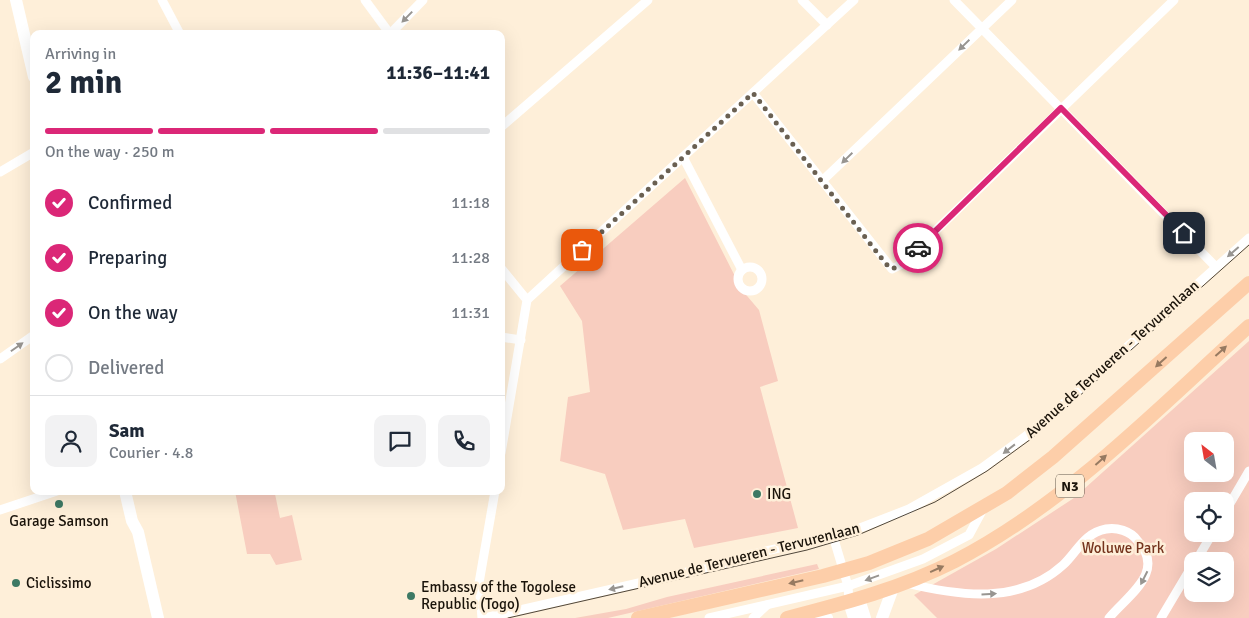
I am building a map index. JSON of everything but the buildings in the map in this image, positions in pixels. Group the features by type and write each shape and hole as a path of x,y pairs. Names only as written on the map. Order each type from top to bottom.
{"main road":[{"name":"N3","path":"638,618 869,563 928,539 983,509 1054,457 1249,283"},
{"name":"N3","path":"787,618 893,588 954,562 984,545 1042,508 1086,473 1249,326"}],"street":[{"path":"16,0 30,60"},
{"path":"162,0 178,30"},
{"path":"365,0 387,30"},
{"path":"394,30 423,0"},
{"path":"505,124 648,0"},
{"path":"802,0 827,25"},
{"path":"505,430 527,300 854,0"},
{"path":"954,0 1216,266"},
{"path":"822,181 1012,0"},
{"path":"753,93 892,269 900,265 1174,0"},
{"path":"0,172 30,154"},
{"path":"683,157 742,270"},
{"name":"Avenue de Tervueren - Tervurenlaan","path":"483,618 732,562 748,555 833,536 909,509 953,486 1004,453 1061,406 1249,238"},
{"path":"505,273 527,300"},
{"path":"0,359 30,338"},
{"path":"505,338 521,340"},
{"path":"1234,497 1249,471"},
{"path":"0,510 45,495"},
{"path":"126,495 132,521 138,532 158,618"},
{"path":"134,495 139,518 138,532"},
{"path":"483,618 480,583 494,495"},
{"path":"710,618 848,586 923,559 969,535 983,509"},
{"path":"906,582 933,590 976,595 1016,590 1036,583 1056,571 1090,536 1100,531 1113,529 1130,534 1139,542 1145,552 1148,568 1142,582 1109,618"},
{"path":"833,536 848,586 865,618"},
{"path":"1161,618 1184,579"},
{"path":"882,618 893,588"},
{"path":"854,600 854,618"},
{"path":"753,618 767,605"},
{"path":"812,612 827,618"}],"green space":[{"path":"685,178 742,290 759,310 778,381 760,387 798,528 694,548 685,519 623,530 605,474 560,461 568,397 590,392 582,321 560,286"},
{"name":"Woluwe Park","path":"1249,341 1249,618 937,618 914,595 996,549 1074,498"},
{"path":"236,495 275,495 280,518 292,515 302,560 276,565 270,554 247,554"},
{"path":"817,564 819,569 608,618 575,618 626,609 667,597"}],"tram line":[{"path":"508,618 807,550 858,535 935,502 987,471 1031,439 1249,245"}],"way so far":[{"path":"582,250 753,93 886,264 892,269 900,265 918,248"}],"place":[{"name":"ING","path":"757,494"},
{"name":"Garage Samson","path":"59,504"},
{"name":"Ciclissimo","path":"16,583"},
{"name":"Embassy of the Togolese Republic (Togo)","path":"411,596"}],"route":[{"path":"918,248 1061,108 1184,233"}]}
